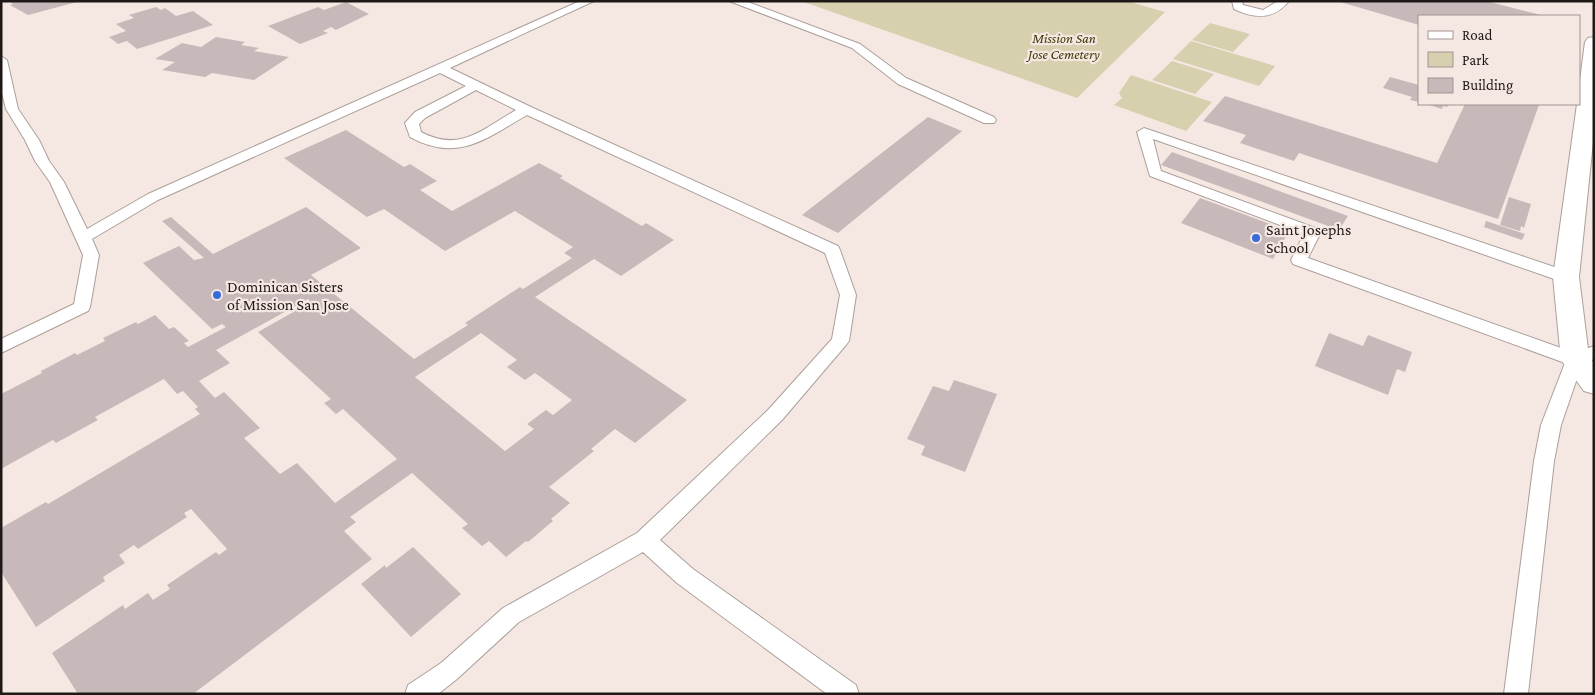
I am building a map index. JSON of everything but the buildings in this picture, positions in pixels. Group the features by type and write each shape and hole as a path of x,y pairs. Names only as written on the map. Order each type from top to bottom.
{"street":[{"path":"1594,42 1591,89 1566,277 1584,356 1594,383"}],"lane":[{"path":"84,237 153,197 589,1"},
{"path":"734,1 856,46 902,81 989,120"},
{"path":"1237,1 1238,7 1254,14 1270,13 1284,1"},
{"path":"1,60 12,109 32,140 42,161 57,182 84,237 90,255 82,306 1,347"},
{"path":"417,694 449,671 511,615 645,540 775,415 840,341 848,295 832,250 526,110 440,68"},
{"path":"475,86 420,115 412,123 415,134 428,141 445,145 470,141 526,110"},
{"path":"1516,694 1544,461 1551,425 1584,356 1299,260 1313,232 1155,173 1144,132 1566,277"},
{"path":"645,540 685,576 847,694"}],"green space":[{"name":"Mission San Jose Cemetery","path":"801,1 1127,1 1165,12 1077,98"},
{"path":"1210,23 1250,34 1233,52 1192,40"},
{"path":"1191,41 1275,66 1259,86 1173,59"},
{"path":"1172,61 1214,74 1195,94 1152,80"},
{"path":"1131,75 1212,102 1186,131 1114,105 1122,98 1119,93"}],"place":[{"name":"Saint Josephs School","path":"1256,238"},
{"name":"Dominican Sisters of Mission San Jose","path":"217,295"}]}
